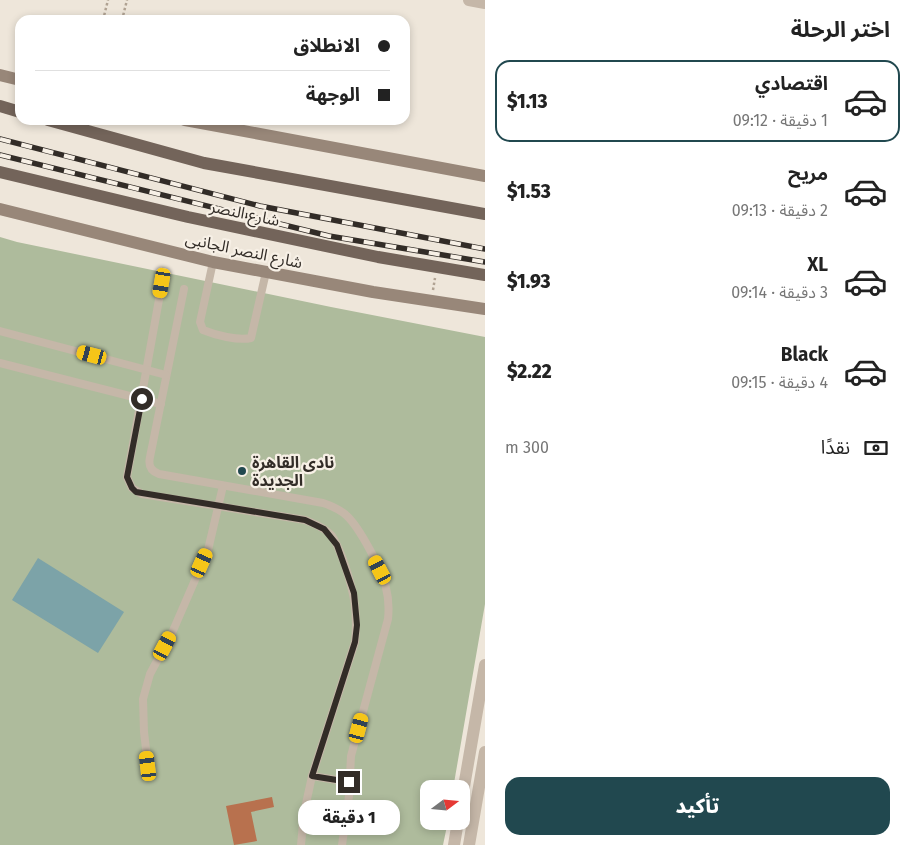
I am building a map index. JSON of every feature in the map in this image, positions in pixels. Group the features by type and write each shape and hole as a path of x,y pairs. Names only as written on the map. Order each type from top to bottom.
{"main road":[{"path":"0,106 15,110"},
{"path":"72,125 204,163 485,214"},
{"name":"شارع النصر","path":"0,172 188,217 378,257 485,275"}],"street":[{"path":"468,0 485,3"},
{"path":"0,75 15,79"},
{"path":"212,125 485,176"},
{"name":"شارع النصر الجانبى","path":"0,209 213,262 373,292 485,308"},
{"path":"465,780 485,665"},
{"path":"468,845 485,752"},
{"path":"454,845 456,830"}],"lane":[{"path":"213,262 200,322 202,330 214,335 244,340 251,338 266,272"},
{"path":"162,283 127,477 132,488 142,494 305,520 315,524 332,536 341,554 354,593 357,625 355,642 307,794 301,845"},
{"path":"184,289 160,404 150,457 150,468 158,474 323,503 335,507 354,523 380,570 388,594 388,619 351,756 342,845"},
{"path":"0,330 166,375"},
{"path":"0,363 160,404"},
{"path":"148,766 143,699 150,674 172,633 208,550 223,486"},
{"path":"312,776 349,782"}],"path":[{"path":"104,15 108,0"},
{"path":"123,15 127,0"},
{"path":"431,301 437,267"}],"green space":[{"name":"نادى القاهرة الجديدة","path":"0,237 331,307 485,337 485,604 455,780 420,780 420,830 446,830 443,845 0,845"}],"water":[{"path":"38,558 124,612 98,653 12,600"}],"building":[{"path":"272,797 274,807 251,812 257,841 234,845 226,806"}],"railway":[{"path":"0,139 260,206 485,249"},
{"path":"0,155 329,236 485,262"}],"place":[{"name":"نادى القاهرة الجديدة","path":"242,471"}],"route":[{"path":"142,399 127,477 136,492 305,520 324,529 332,536 337,545 354,593 357,625 351,658 312,776 349,782"}]}
